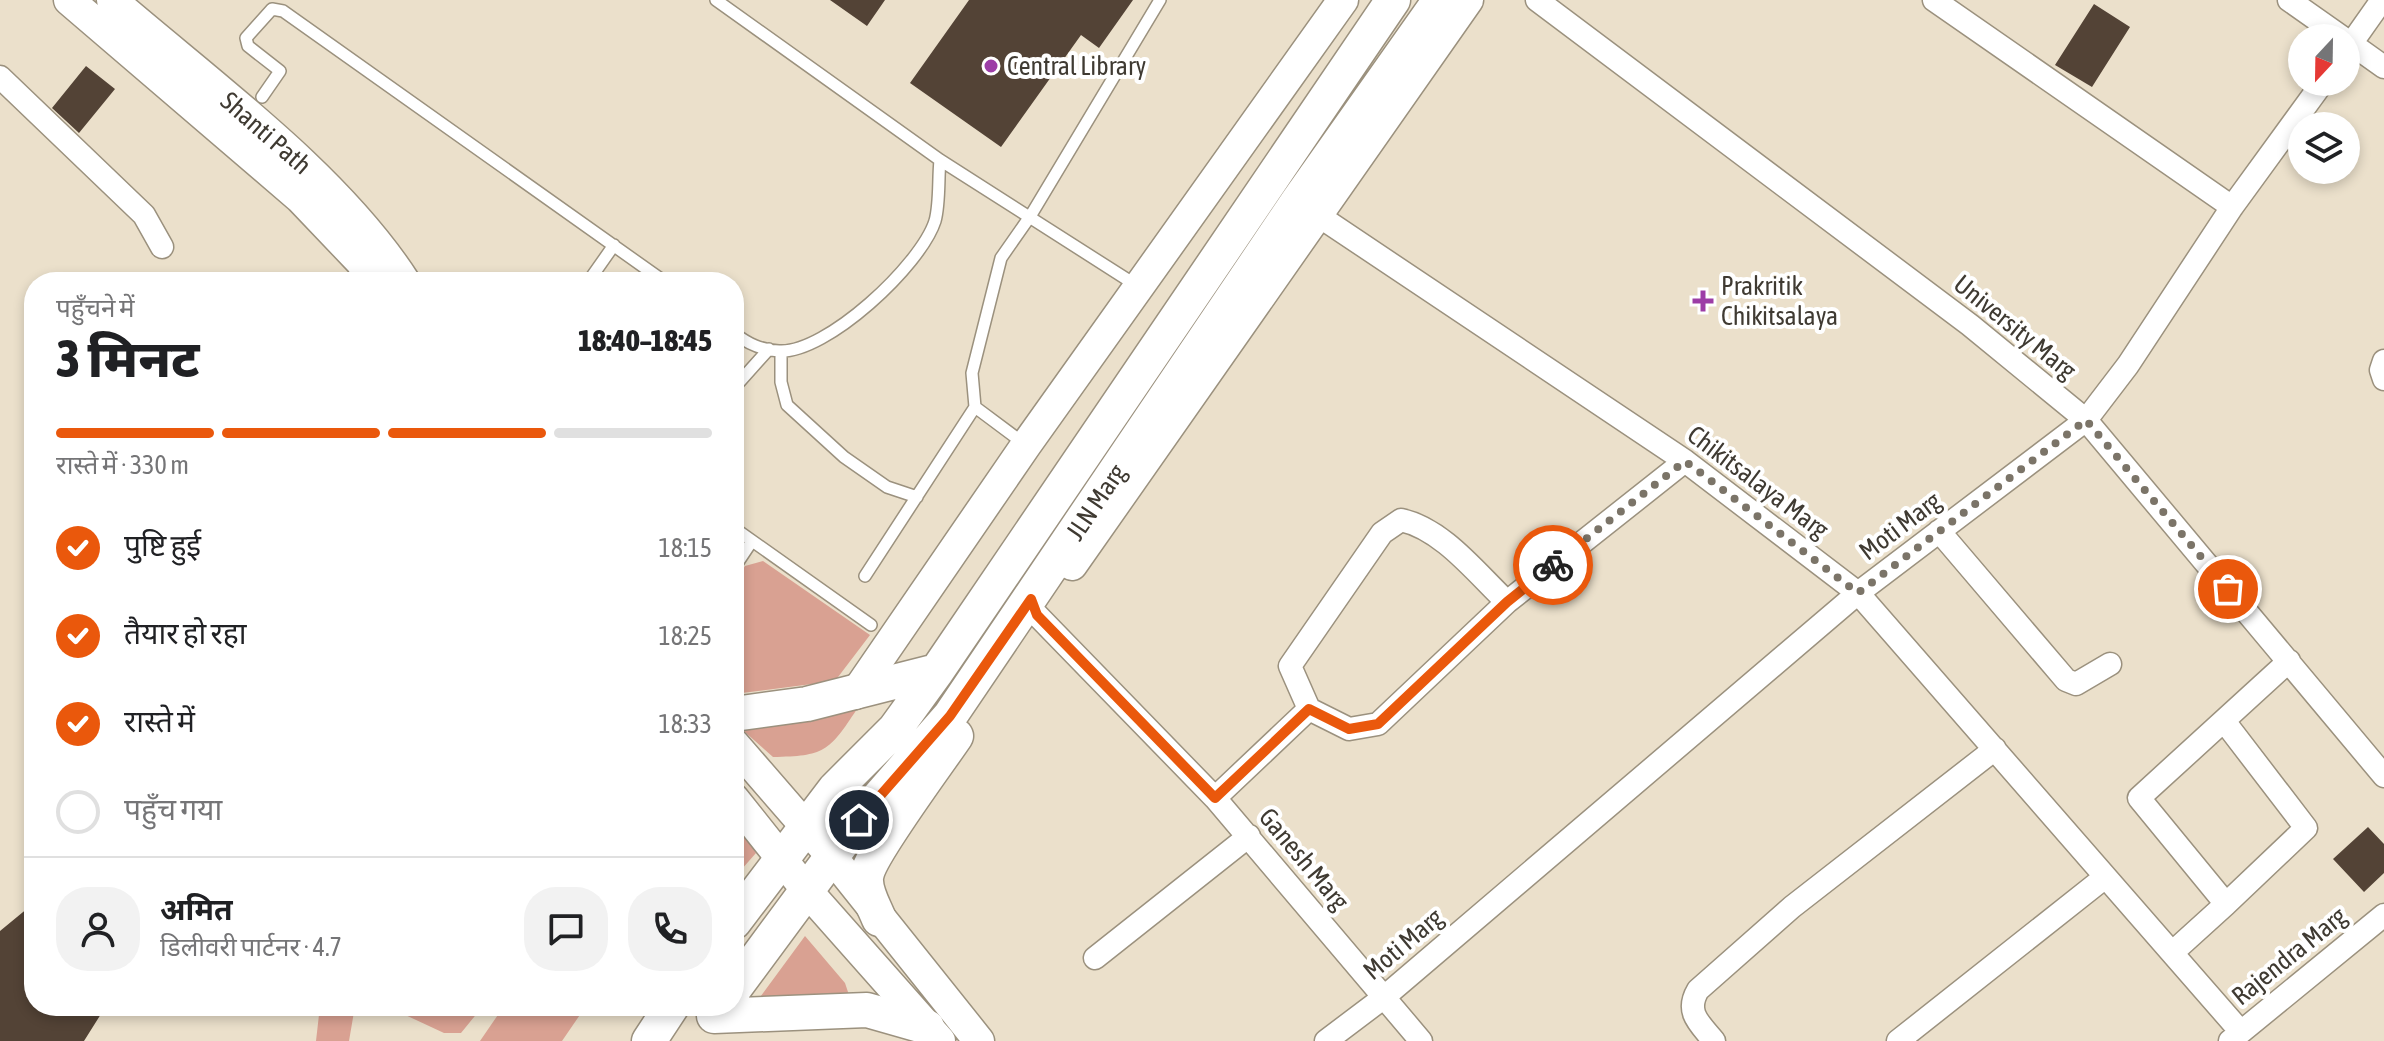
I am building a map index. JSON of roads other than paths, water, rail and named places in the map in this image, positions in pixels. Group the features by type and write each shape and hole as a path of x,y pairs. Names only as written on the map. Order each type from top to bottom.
{"main road":[{"path":"69,0 300,198 367,272"},
{"name":"Shanti Path","path":"112,0 317,177 384,250 398,272"},
{"path":"855,694 1026,445 1343,0"},
{"name":"JLN Marg","path":"744,909 835,789 895,729 937,671 1393,0"},
{"name":"JLN Marg","path":"744,976 859,820 950,716 1034,607 1309,208 1440,0"},
{"path":"1309,208 1468,0"},
{"path":"879,919 867,891 866,876 1034,607"},
{"path":"744,714 855,694 937,671"},
{"path":"744,755 832,857 979,1041"},
{"path":"744,812 808,892 934,1034"},
{"path":"744,1012 867,1010 934,1034"},
{"path":"649,1041 665,1016"}],"street":[{"name":"University Marg","path":"1537,0 1970,325 2086,420 2384,776"},
{"path":"1934,0 2232,207"},
{"path":"2289,0 2321,24"},
{"path":"2360,26 2382,0"},
{"path":"2360,52 2384,67"},
{"path":"0,77 144,215 162,247"},
{"name":"Moti Marg","path":"1326,1041 1383,998 1858,593 2086,420 2128,365 2232,207 2313,96"},
{"name":"Chikitsalaya Marg","path":"1309,208 1685,461 1858,593 2104,878 2173,952 2235,1037"},
{"path":"2384,361 2381,370 2384,379"},
{"path":"1507,602 1440,540 1416,523 1401,520 1382,533 1290,666 1309,709 1349,729 1378,724 1507,602 1685,461"},
{"path":"1939,531 2066,680 2076,684 2110,664"},
{"name":"Ganesh Marg","path":"1034,607 1249,836 1421,1041"},
{"path":"2226,904 2139,798 2289,661"},
{"path":"1215,798 1309,709"},
{"path":"2173,952 2306,828 2224,721"},
{"path":"1714,1041 1691,1013 1690,1003 1698,990 1792,907 1995,749"},
{"path":"1095,958 1249,836"},
{"path":"1898,1041 2104,878"},
{"name":"Rajendra Marg","path":"2235,1037 2384,915"}],"lane":[{"path":"716,0 940,160 1031,215 1139,287"},
{"path":"865,576 975,407 972,373 1001,258 1031,215 1160,0"},
{"path":"262,97 280,71 248,46 246,38 272,9 283,11 651,272"},
{"path":"744,340 750,345 775,350 819,340 860,311 914,258 935,221 940,160"},
{"path":"595,272 614,245"},
{"path":"744,379 775,350"},
{"path":"775,350 787,405 844,457 887,487 917,497"},
{"path":"975,407 1026,445"},
{"path":"744,535 871,625"},
{"path":"744,553 752,541"}],"place":[{"name":"Central Library","path":"991,66"},
{"name":"Prakritik Chikitsalaya","path":"1703,301"}]}
